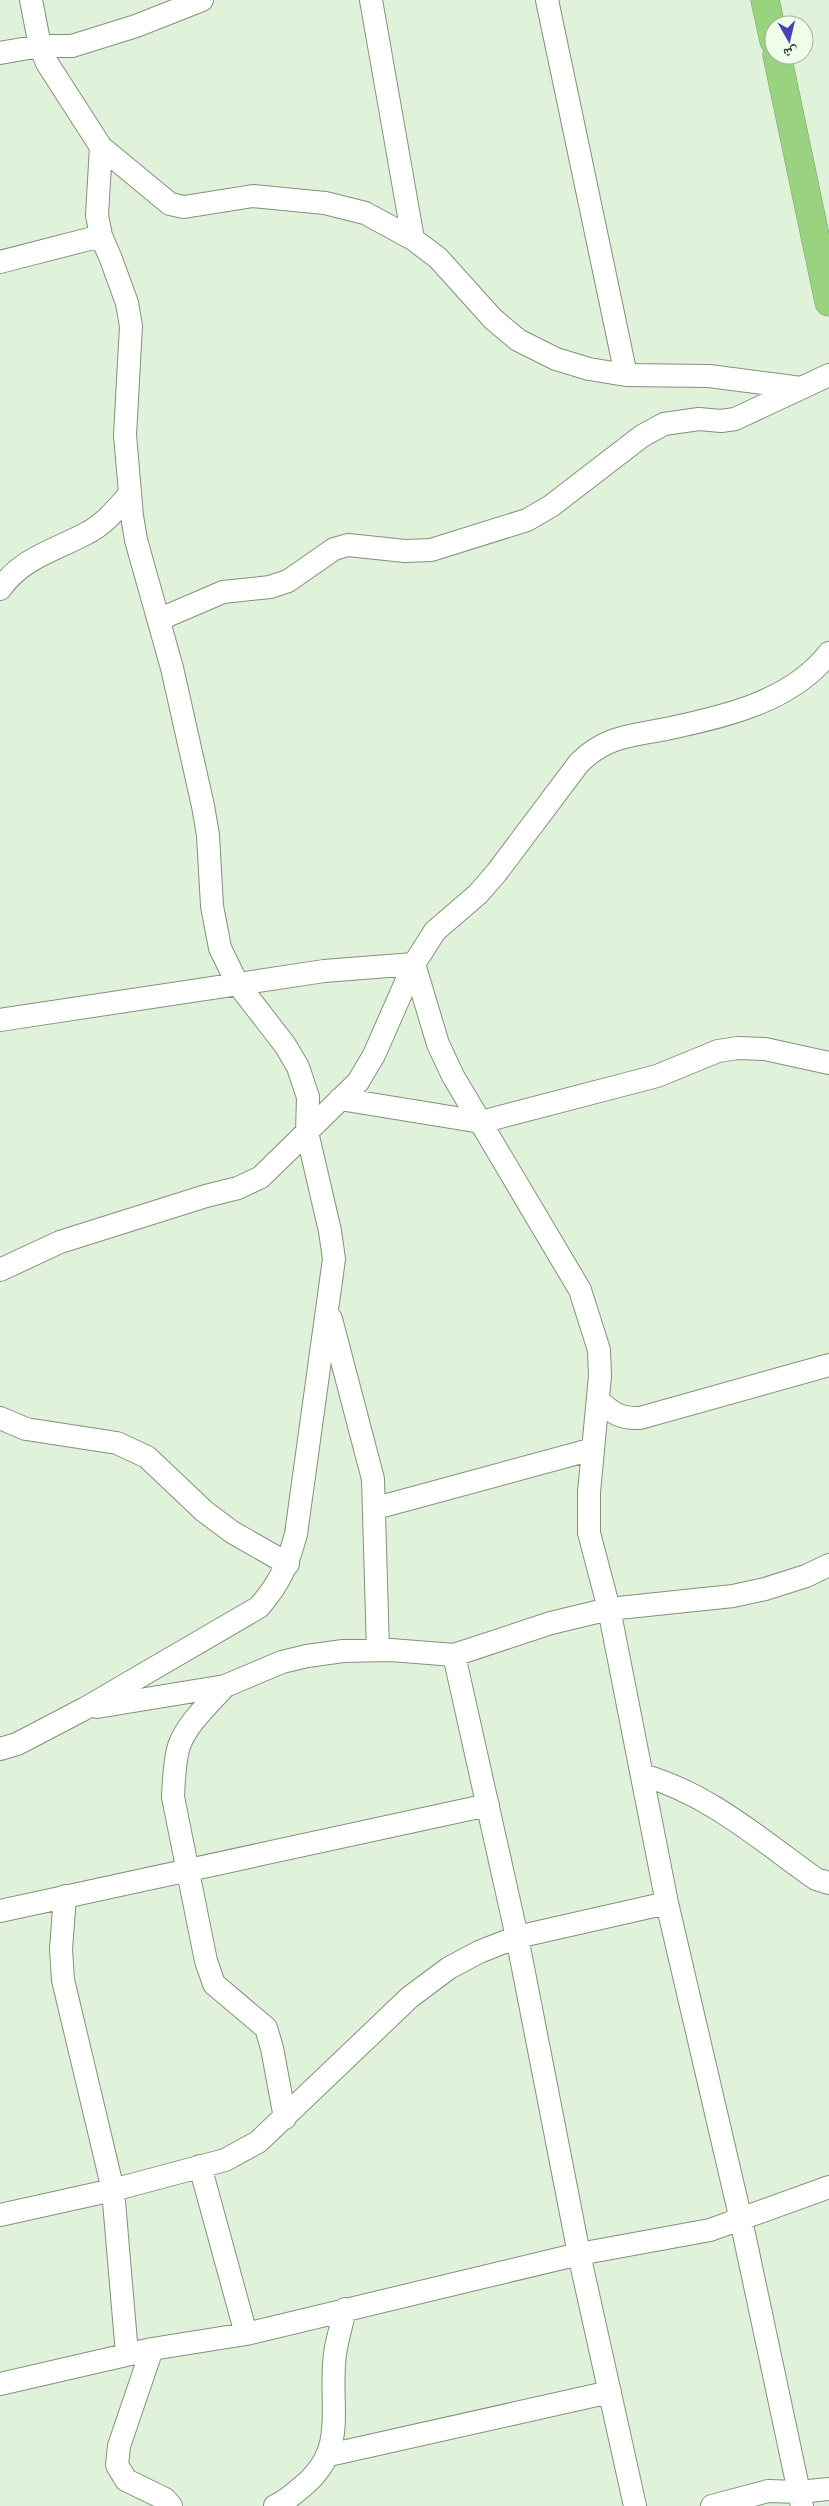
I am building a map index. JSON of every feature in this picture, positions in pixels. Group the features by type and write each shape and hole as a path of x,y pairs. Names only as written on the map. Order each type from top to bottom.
{"highway":[{"path":"765,0 768,15"},
{"path":"779,65 825,266 829,302"}],"street":[{"path":"31,0 40,46 58,82 101,146 170,204 184,206 253,196 324,203 365,213 413,239 438,258 494,319 518,340 556,359 589,369 626,375 709,376 801,388"},
{"path":"371,0 413,239"},
{"path":"547,0 626,375"},
{"path":"0,53 40,46 72,46 136,26 188,2"},
{"path":"0,1749 17,1744 84,1709 259,1607 275,1589 288,1564 296,1534 334,1259 330,1231 307,1132 308,1097 298,1067 285,1045 237,983 220,948 212,906 208,835 160,619 136,540 125,435 131,326 127,304 101,236 96,215 101,146"},
{"path":"0,262 101,236"},
{"path":"160,619 223,592 270,587 288,582 334,549 348,545 378,547 406,552 431,550 527,520 551,506 642,436 664,424 698,419 721,421 735,419 829,374"},
{"path":"0,589 16,572 37,556 88,533 102,523 130,494"},
{"path":"0,1270 60,1242 206,1196 238,1188 261,1177 358,1082 374,1055 414,964 435,931 478,894 579,762 593,749 612,740 716,718 757,704 791,686 817,669 829,654"},
{"path":"0,1020 64,1012 324,970 414,964"},
{"path":"414,964 438,1044 480,1122 580,1290 599,1350 600,1376 589,1492 589,1533 609,1609 668,1903 741,2220 801,2499"},
{"path":"340,1099 480,1122 657,1076 718,1051 738,1048 765,1049 829,1063"},
{"path":"328,1310 365,1442 373,1479 376,1508 378,1650"},
{"path":"598,1400 614,1415 626,1419 640,1418 829,1366"},
{"path":"0,1418 26,1429 117,1443 147,1457 204,1511 232,1532 288,1564"},
{"path":"376,1508 593,1449"},
{"path":"84,1709 225,1686 282,1662 307,1656 343,1651 378,1650 454,1655 551,1623 609,1609 733,1596 806,1576 829,1564"},
{"path":"454,1655 517,1937 578,2254 635,2506"},
{"path":"225,1686 189,1728 180,1744 174,1770 173,1797 206,1961 214,1984 266,2028 272,2048 285,2118"},
{"path":"642,1775 668,1782 702,1798 816,1879 829,1883"},
{"path":"0,1910 488,1805"},
{"path":"65,1896 61,1949 63,1980 113,2190 127,2354"},
{"path":"0,2215 113,2190 225,2160 258,2142 410,1997 449,1968 479,1952 517,1937 668,1903"},
{"path":"200,2166 246,2334"},
{"path":"0,2384 127,2354 246,2334 578,2254 684,2235 741,2220 829,2187"},
{"path":"275,2506 285,2502 318,2474 329,2455 333,2437 335,2354 345,2309"},
{"path":"152,2349 119,2446 117,2465 126,2480 165,2499 171,2506"},
{"path":"329,2455 610,2392"},
{"path":"712,2506 768,2491 801,2499 829,2489"}]}
